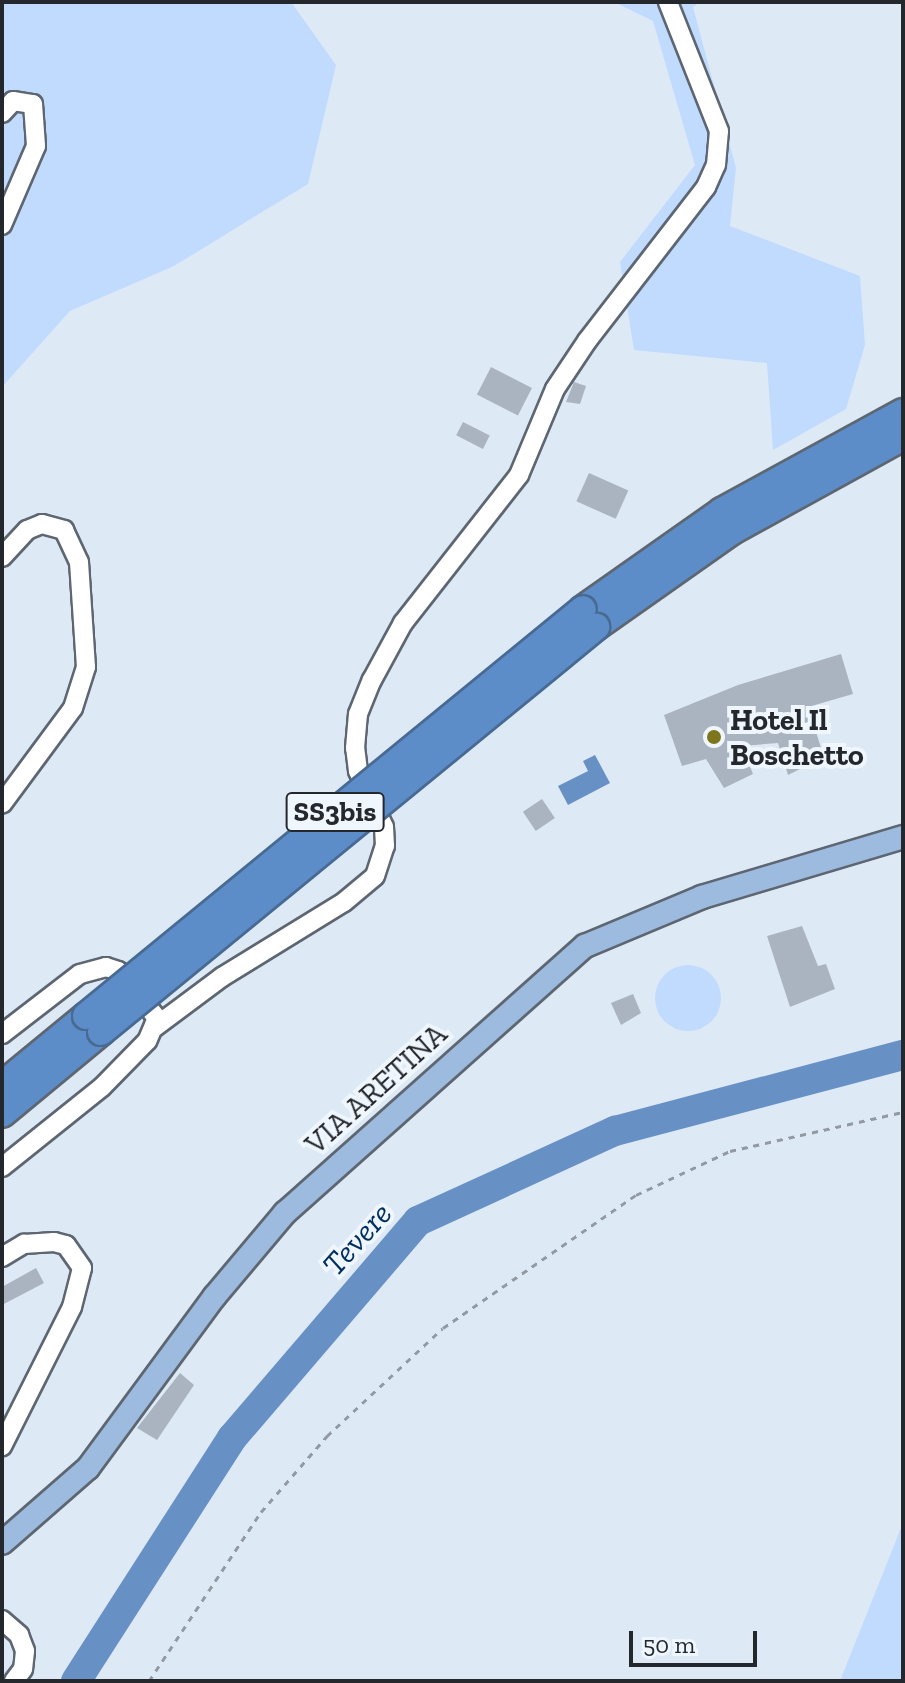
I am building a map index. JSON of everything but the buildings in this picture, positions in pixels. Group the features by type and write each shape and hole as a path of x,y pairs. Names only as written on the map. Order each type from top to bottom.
{"highway":[{"name":"SS3bis","path":"2,1114 94,1024 722,511 903,412"},
{"name":"SS3bis","path":"590,618 732,531 903,437"},
{"name":"SS3bis","path":"2,1085 94,1024"}],"main road":[{"name":"VIA ARETINA","path":"2,1543 88,1468 215,1296 285,1213 585,946 702,897 903,837"}],"street":[{"path":"2,1167 102,1087 155,1027 222,977 344,902 375,876 385,846 384,827 358,771 355,748 358,714 372,680 403,623 519,475 555,389 579,353 706,187 716,165 719,131 668,2"},
{"path":"2,113 13,101 33,104 36,146 2,225"},
{"path":"2,557 27,530 53,524 64,530 79,562 86,667 73,708 2,804"},
{"path":"2,1034 80,974 106,967 118,971 155,1012 155,1027"},
{"path":"2,1257 24,1244 54,1242 72,1251 82,1268 72,1307 2,1446"},
{"path":"2,1620 19,1635 25,1651 23,1669 14,1681"}],"path":[{"path":"149,1681 261,1512 327,1436 443,1328 636,1195 730,1151 903,1112"}],"shaded area":[{"path":"2,2 291,2 336,65 308,184 174,266 70,311 2,387"},
{"path":"614,2 700,2 693,7 736,168 730,226 860,276 865,345 846,409 773,450 767,363 634,350 620,262 695,165 653,21"},
{"path":"595,755 610,783 568,805 558,786 588,771 583,761"},
{"path":"688,965 701,968 711,975 718,985 721,998 718,1011 711,1021 701,1028 688,1031 675,1028 665,1021 658,1011 655,998 658,985 665,975 675,968"},
{"path":"903,1523 903,1681 840,1681"}],"waterway":[{"name":"Tevere","path":"76,1681 232,1438 418,1221 615,1131 903,1055"}],"place":[{"name":"Hotel Il Boschetto","path":"714,737"}]}
